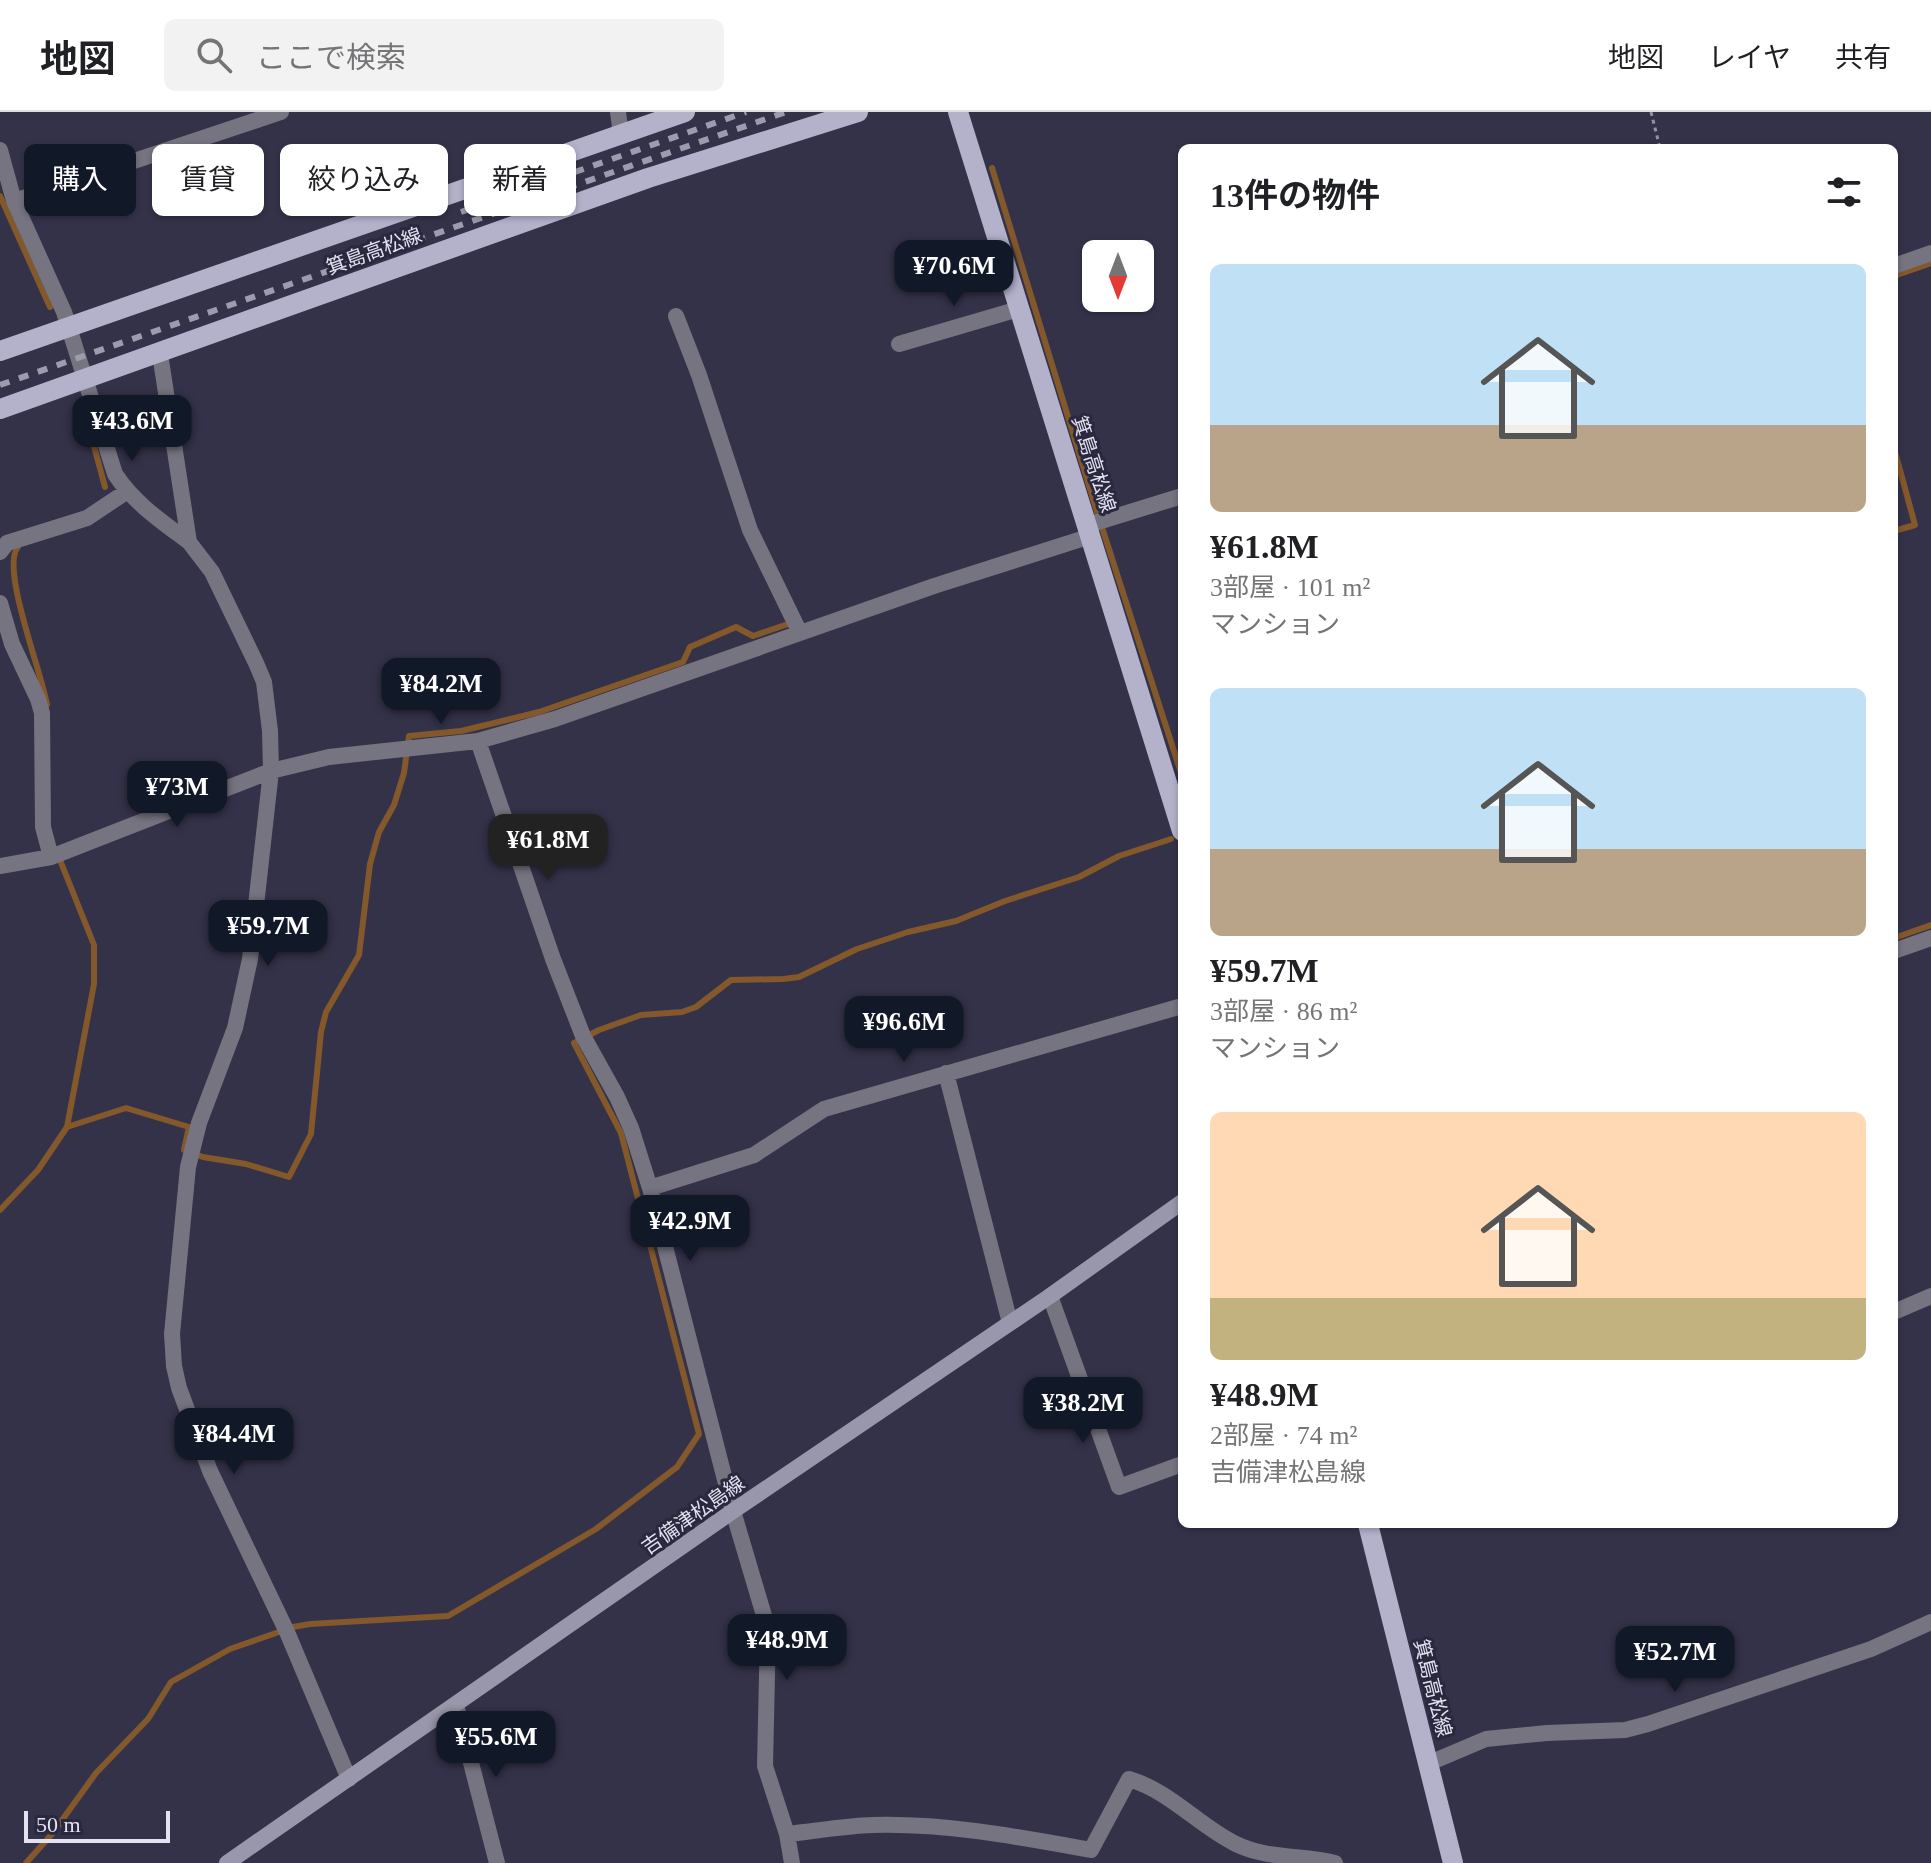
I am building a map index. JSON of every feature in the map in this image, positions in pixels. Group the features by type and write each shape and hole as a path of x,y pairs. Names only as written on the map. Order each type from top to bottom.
{"main road":[{"name":"箕島高松線","path":"0,351 685,112"},
{"name":"箕島高松線","path":"0,409 648,178 858,112"},
{"name":"箕島高松線","path":"958,112 1019,309 1096,525 1178,817"},
{"name":"吉備津松島線","path":"227,1863 1178,1205"},
{"name":"箕島高松線","path":"1369,1528 1453,1863"}],"street":[{"path":"14,201 281,112"},
{"path":"618,112 621,135"},
{"path":"0,150 14,201 69,327 115,474 126,492 189,542 212,572 264,682 269,709 271,771 250,959 235,1028 190,1153 172,1334 174,1366 179,1388 226,1507 287,1632 349,1779"},
{"path":"1898,265 1931,253"},
{"path":"899,344 1019,309"},
{"path":"676,316 699,375 750,530 797,626"},
{"path":"160,354 189,542"},
{"path":"0,552 7,543 87,518 126,492"},
{"path":"0,866 51,857 271,771 329,757 478,741 555,719 797,626 1178,497"},
{"path":"0,603 12,644 42,713 43,827 51,857"},
{"path":"478,741 553,959 584,1038 631,1128 650,1188 733,1511 768,1629 765,1766 787,1834 792,1863"},
{"path":"1898,950 1931,938"},
{"path":"650,1188 754,1155 824,1109 1178,1007"},
{"path":"946,1073 1010,1323"},
{"path":"1050,1296 1119,1487 1178,1465"},
{"path":"1898,1310 1931,1296"},
{"path":"1427,1764 1486,1739 1625,1730 1648,1724 1871,1649 1931,1622"},
{"path":"456,1705 497,1863"},
{"path":"787,1834 874,1825 956,1829 992,1832 1091,1850 1129,1779 1147,1784 1240,1846 1270,1854 1335,1863"}],"path":[{"path":"1651,112 1659,144"}],"waterway":[{"path":"992,168 1178,764"},
{"path":"0,196 50,307"},
{"path":"1898,275 1931,263"},
{"path":"84,409 105,487"},
{"path":"1898,463 1915,525 1898,530"},
{"path":"18,547 14,558 14,576 47,705"},
{"path":"67,1127 126,1108 189,1127 184,1150 289,1177 311,1134 321,1032 326,1012 359,955 370,864 379,832 394,805 404,773 409,736 461,731 539,712 683,662 690,647 736,627 753,636 794,622"},
{"path":"293,1627 448,1616 596,1529 677,1467 699,1434 621,1133 574,1043 641,1015 682,1012 696,1007 731,980 799,977 857,949 908,932 956,921 1079,877 1119,856 1171,839"},
{"path":"0,1210 38,1170 67,1127 94,984 94,945 58,855"},
{"path":"1898,937 1931,925"},
{"path":"26,1863 52,1834 96,1773 148,1719 171,1682 230,1649 279,1632"}],"railway":[{"path":"461,212 746,112"},
{"path":"0,385 786,112"}]}
